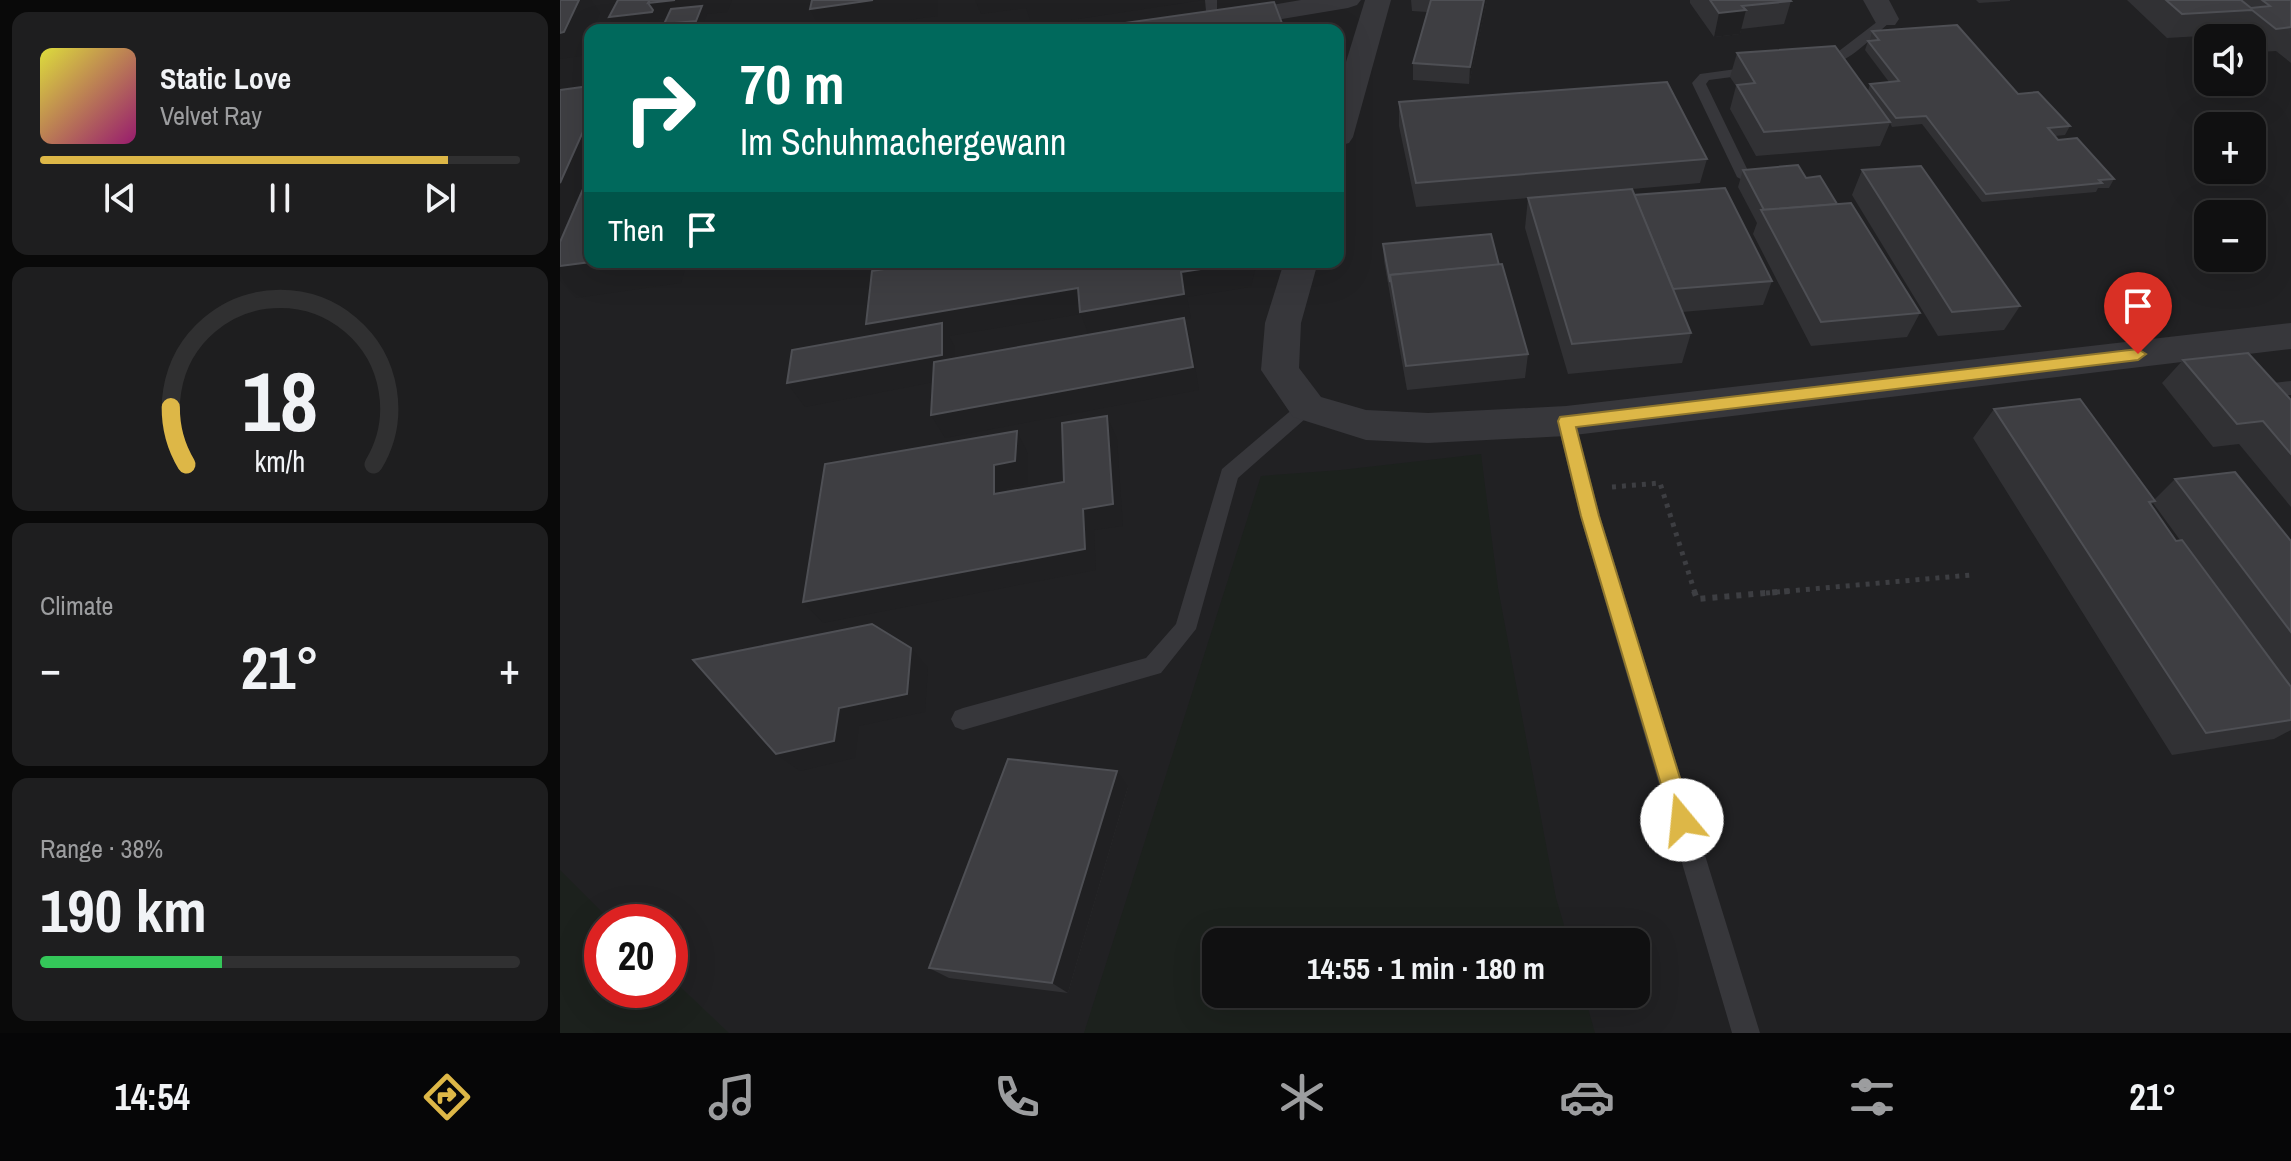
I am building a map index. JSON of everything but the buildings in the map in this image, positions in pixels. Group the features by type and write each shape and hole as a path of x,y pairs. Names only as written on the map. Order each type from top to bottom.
{"street":[{"path":"1183,24 1212,12 1348,0"},
{"path":"1344,116 1378,0"},
{"path":"1299,268 1283,323 1280,370 1307,407 1366,425 1428,428 1566,421 2291,336"}],"lane":[{"path":"1797,66 1827,64 1844,54 1881,9"},
{"path":"1744,177 1699,83 1705,77 1768,69"},
{"path":"2291,388 2265,391 2291,422"},
{"path":"963,719 1153,666 1185,629 1229,474 1307,407"},
{"path":"1566,421 1583,489 1746,1033"}],"path":[{"path":"1583,489 1660,483 1697,599 1971,575"}],"shaded area":[{"path":"560,0 2291,0 2291,1033 588,1033 560,992"},
{"path":"1481,454 1498,588 1556,898 1565,928 1202,928 1202,1008 1588,1008 1595,1033 1084,1033 1261,476"},
{"path":"560,870 594,904 584,904 584,1008 688,1008 688,994 729,1033 560,1033"}],"route":[{"path":"1682,820 1590,516 1566,421 2138,354"}]}
